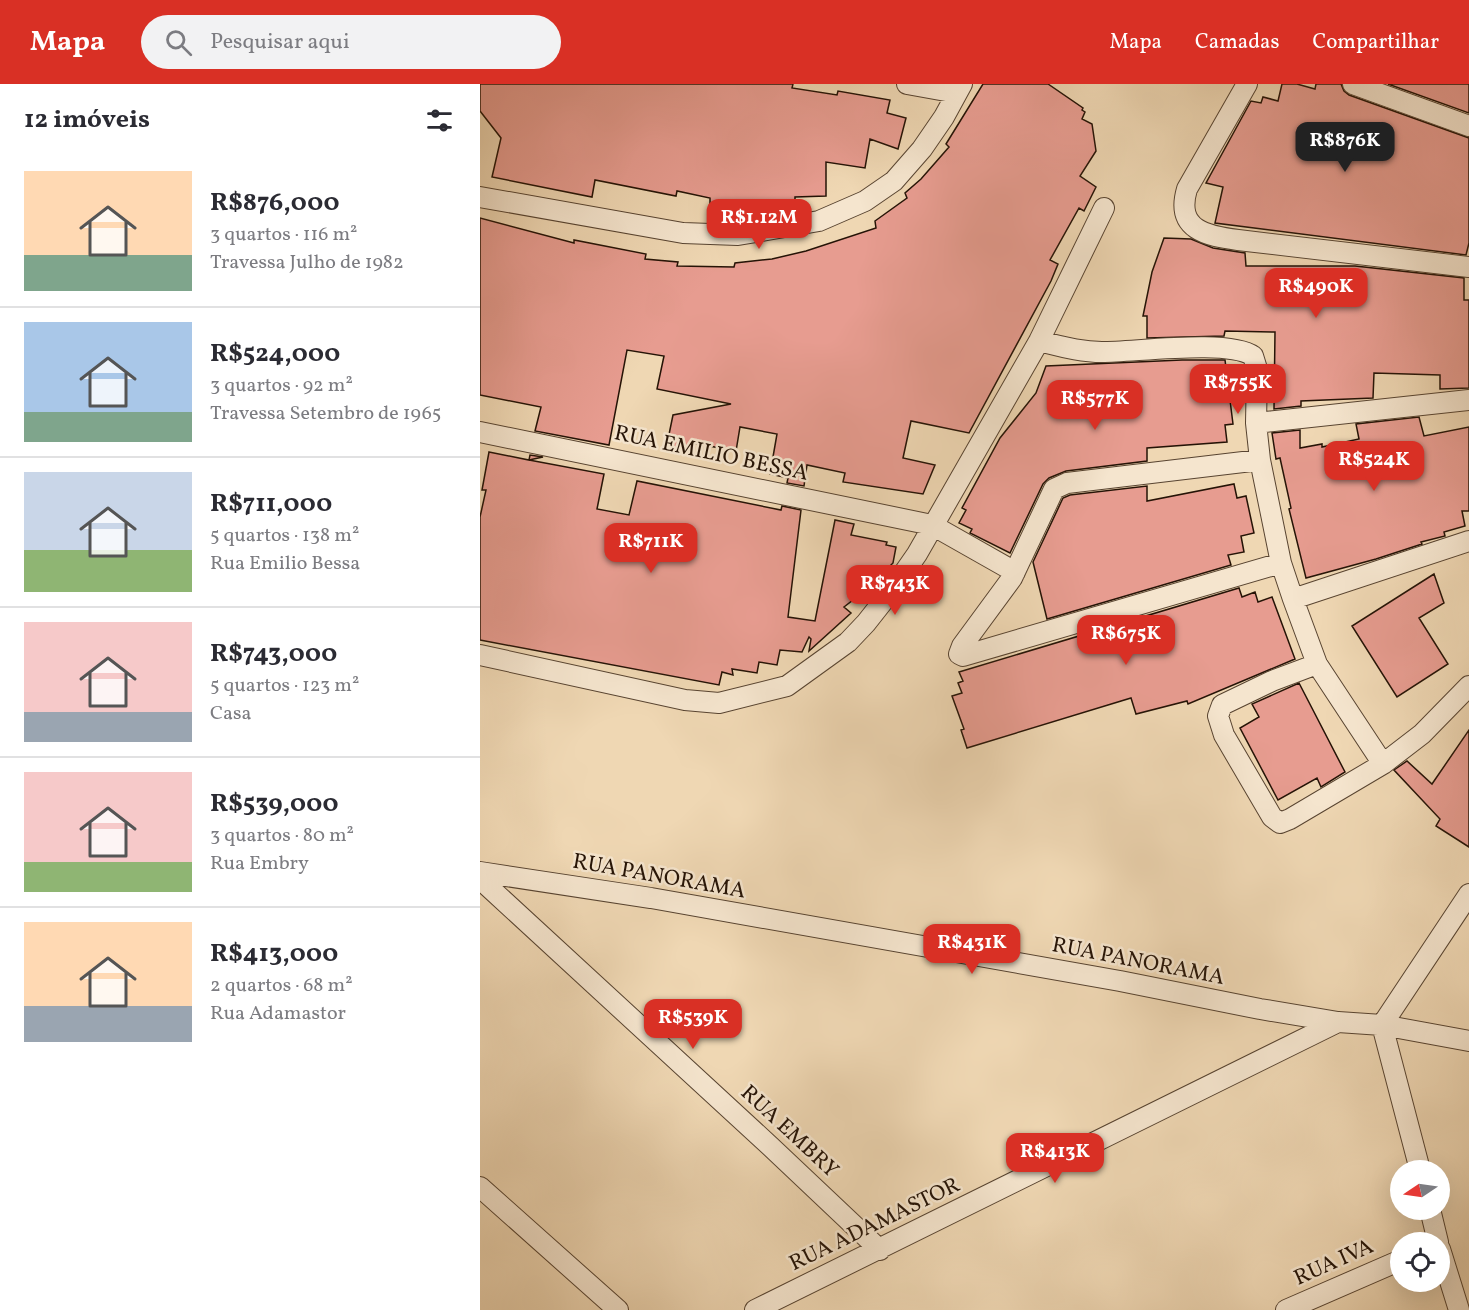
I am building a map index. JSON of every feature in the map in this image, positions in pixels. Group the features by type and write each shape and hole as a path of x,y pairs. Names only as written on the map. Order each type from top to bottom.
{"street":[{"path":"480,197 683,233 738,235 819,221 865,201 894,181 922,149 960,89 907,84"},
{"path":"1247,84 1187,189 1185,206 1187,216 1197,231 1238,240 1469,267"},
{"path":"1353,84 1469,126"},
{"path":"480,655 685,700 719,703 787,686 848,642 892,590 917,554 1039,341 1104,208"},
{"path":"1039,341 1074,350 1100,352 1212,348 1248,353 1255,359 1257,369 1256,423 1260,460 1281,563 1317,664 1383,764"},
{"path":"1256,423 1469,400"},
{"name":"RUA EMILIO BESSA","path":"480,432 932,525 1015,572"},
{"path":"1260,460 1067,483 1058,487 1050,493 1015,572 960,648 960,655 1281,563"},
{"path":"1293,599 1469,541"},
{"path":"1317,664 1222,705 1218,716 1224,735 1272,817 1280,823 1383,764 1422,734 1469,686"},
{"name":"RUA PANORAMA","path":"480,872 662,900 1338,1022 1382,1025 1469,1041"},
{"name":"RUA EMBRY","path":"480,879 771,1146 880,1250"},
{"path":"1417,1160 1382,1025 1469,894"},
{"name":"RUA ADAMASTOR","path":"755,1310 1338,1022"},
{"path":"480,1188 618,1310"},
{"name":"RUA IVA","path":"1286,1310 1390,1265"},
{"path":"1450,1281 1459,1310"}],"building":[{"path":"480,84 793,84 792,88 837,95 838,91 890,100 887,113 906,118 898,149 870,139 865,168 826,162 826,196 795,197 795,205 742,217 710,215 710,198 677,191 676,196 595,180 592,197 492,177 501,138 480,111"},
{"path":"983,84 1048,84 1083,108 1085,112 1082,119 1092,124 1096,151 1080,176 1096,187 1084,211 1079,208 1050,260 1058,264 1051,281 969,433 911,421 903,458 935,465 923,494 843,482 845,473 807,465 804,486 787,483 788,478 770,474 777,434 740,427 736,451 693,443 691,455 666,449 673,415 731,404 657,389 664,356 627,350 609,445 535,431 541,407 480,395 480,218 574,243 574,240 646,254 645,259 678,262 677,266 734,267 735,263 772,259 806,251 876,228 875,221 907,198 905,193 921,179 949,147 946,144"},
{"path":"1282,84 1297,84 1315,89 1316,84 1341,84 1349,95 1469,138 1469,243 1466,255 1215,223 1223,187 1206,183 1251,101 1261,103 1263,97 1278,101"},
{"path":"1388,84 1469,84 1469,113"},
{"path":"1164,238 1191,239 1213,248 1245,253 1246,266 1355,266 1464,278 1464,300 1469,300 1469,388 1440,389 1440,375 1374,373 1373,398 1301,401 1301,406 1274,409 1275,332 1225,331 1224,336 1147,338 1147,316 1143,316 1152,272"},
{"path":"1225,360 1233,424 1225,425 1227,442 1147,448 1147,461 1066,471 1049,478 1043,484 1010,553 970,533 972,529 959,523 966,510 962,508 1000,438 1036,393 1046,366"},
{"path":"1419,417 1424,436 1469,427 1469,511 1462,511 1465,526 1444,532 1445,536 1421,542 1422,544 1306,578 1289,509 1291,508 1280,458 1276,459 1272,433 1300,430 1300,448 1322,444 1322,447 1359,439 1356,424"},
{"path":"489,452 604,474 597,509 629,515 637,481 781,510 782,506 801,510 788,617 815,621 835,520 854,524 851,535 887,542 886,545 896,547 893,563 878,578 867,576 862,593 844,607 851,613 809,651 811,639 809,637 802,652 780,650 777,665 759,662 757,673 732,669 733,675 722,672 719,685 480,640 480,517 486,490 482,490"},
{"path":"530,455 543,457 529,460"},
{"path":"1234,484 1237,498 1246,496 1254,533 1241,536 1244,552 1228,555 1231,565 1047,619 1033,562 1063,498 1070,495 1147,486 1147,501"},
{"path":"1434,574 1444,603 1419,618 1448,664 1397,697 1352,626"},
{"path":"1239,588 1242,597 1255,592 1258,602 1272,597 1295,659 1188,704 1187,701 1136,714 1131,698 967,748 961,730 964,729 952,696 962,693 958,683 963,681 959,672"},
{"path":"1299,683 1345,772 1321,787 1317,778 1278,800 1240,728 1259,717 1252,704"},
{"path":"1469,730 1469,847 1436,826 1440,819 1394,770 1407,761 1432,784"}]}
